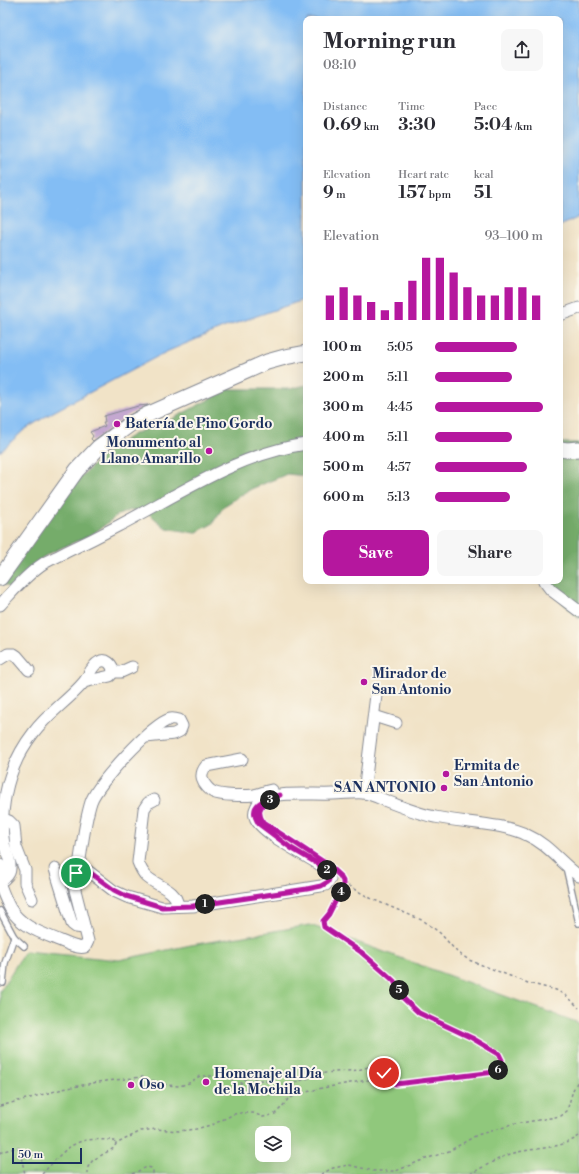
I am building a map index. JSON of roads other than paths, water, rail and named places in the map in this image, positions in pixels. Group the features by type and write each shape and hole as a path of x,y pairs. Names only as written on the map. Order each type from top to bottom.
{"main road":[{"path":"0,578 76,470 99,446 149,414 267,362 303,354"},
{"path":"563,449 579,450"}],"street":[{"path":"563,314 579,308"},
{"path":"0,605 32,572 45,563 117,527 221,471 246,460 303,444"},
{"path":"546,584 551,590 579,611"},
{"path":"0,659 8,654 14,654 29,670"},
{"path":"1,882 9,873 10,866 4,840 6,789 18,757 34,732 46,717 84,682 92,669 99,662 104,661 110,663 113,672"},
{"path":"84,682 110,676 113,672 121,672 132,667"},
{"path":"364,793 376,696"},
{"path":"374,716 396,723"},
{"path":"0,865 1,882 13,912 23,923 31,929 82,948 87,944 88,941 74,886 75,876 78,872 88,813 95,794 112,771 146,737"},
{"path":"242,759 206,766 201,774 204,783 210,790 218,794 248,795 273,790 280,795"},
{"path":"78,872 81,870 88,871 114,890 126,896 162,907 193,906 321,886 328,882 330,876 325,868 291,848 259,824 255,812 259,804 266,798 280,795 364,793 422,814 448,820 500,827 527,834 539,841 566,867 579,876"},
{"path":"154,800 148,803 144,809 138,862 146,877 173,894 178,906"},
{"path":"4,819 9,821 14,826 16,847 24,870 25,883 32,899"},
{"path":"55,869 72,924 76,927 84,928"}],"lane":[{"path":"566,867 579,923"},
{"path":"0,911 14,937 24,946"},
{"path":"3,983 4,963 14,937"}],"water":[{"path":"0,0 579,0 579,217 563,225 563,16 303,16 303,300 225,327 166,352 53,412 24,430 0,452"}],"place":[{"name":"Batería de Pino Gordo","path":"117,424"},
{"name":"Monumento al Llano Amarillo","path":"209,451"},
{"name":"Mirador de San Antonio","path":"364,682"},
{"name":"Ermita de San Antonio","path":"446,774"},
{"name":"SAN ANTONIO","path":"444,788"},
{"name":"Homenaje al Día de la Mochila","path":"206,1082"},
{"name":"Oso","path":"131,1085"}]}
